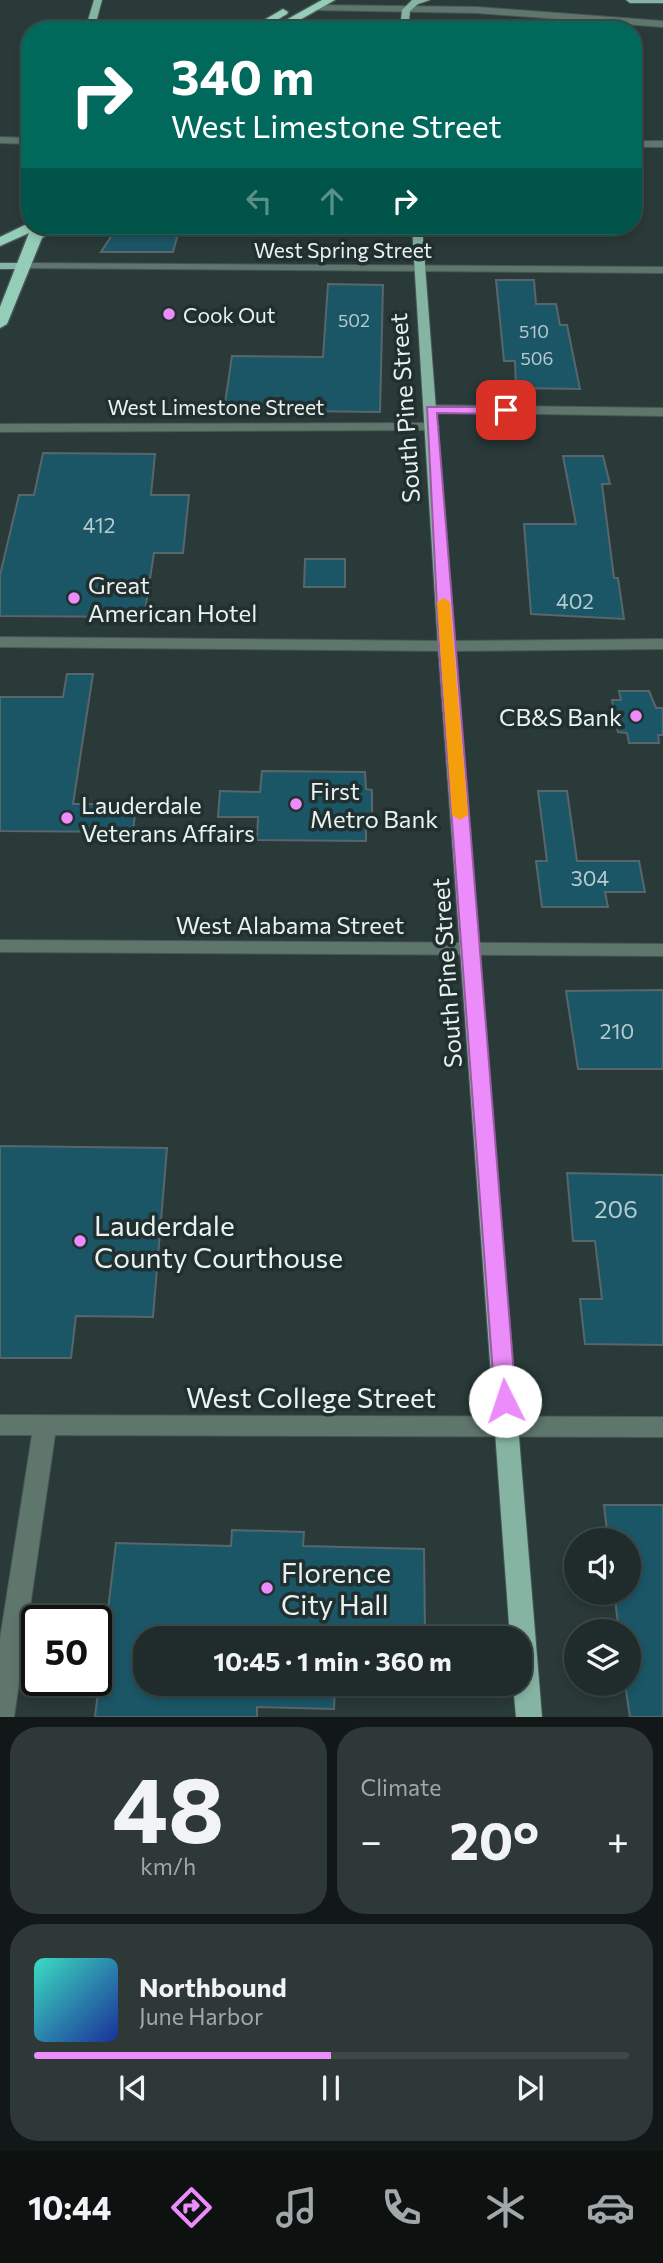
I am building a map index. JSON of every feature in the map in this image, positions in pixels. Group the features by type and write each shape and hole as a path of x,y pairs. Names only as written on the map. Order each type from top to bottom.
{"highway":[{"path":"272,21 310,4 330,0"},
{"path":"286,21 310,4"},
{"path":"0,242 21,234"},
{"path":"0,324 34,235"}],"main road":[{"path":"92,21 98,0"},
{"path":"405,21 406,10 415,2 426,0"},
{"path":"630,0 663,0"},
{"name":"South Pine Street","path":"418,235 446,646 529,1717"},
{"path":"0,266 23,266"}],"street":[{"path":"310,4 406,10 477,10 623,21"},
{"path":"642,22 663,24"},
{"path":"0,140 21,141"},
{"path":"642,144 663,144"},
{"name":"West Spring Street","path":"23,266 663,270"},
{"path":"431,409 663,412"},
{"name":"West Limestone Street","path":"0,428 432,427"},
{"path":"0,642 446,646 663,644"},
{"name":"West Alabama Street","path":"0,946 663,950"},
{"name":"West College Street","path":"0,1424 663,1427"},
{"path":"1,1717 45,1425"}],"building":[{"path":"112,235 178,235 173,252 101,252"},
{"path":"496,280 534,280 536,304 556,304 560,325 567,325 580,389 516,388 515,361 504,361"},
{"path":"328,284 383,285 380,412 224,410 232,356 323,357"},
{"path":"43,453 155,454 151,495 189,495 183,553 154,553 144,617 0,616 0,575 19,495 34,495"},
{"path":"563,456 603,456 610,484 602,484 614,578 618,578 624,619 531,614 524,524 576,524"},
{"path":"305,559 345,559 345,587 304,587"},
{"path":"67,674 93,674 73,804 136,804 133,832 0,831 0,697 63,697"},
{"name":"CB&S Bank","path":"619,691 649,691 656,708 663,708 663,735 658,735 659,743 629,743 627,733 618,732 612,700 621,700"},
{"name":"First Metro Bank","path":"262,771 365,772 366,789 372,790 372,823 366,822 366,841 257,840 258,817 218,817 220,791 260,792"},
{"path":"538,791 567,791 577,861 639,861 645,892 605,892 608,907 542,907 536,861 547,861"},
{"path":"663,990 663,1069 578,1069 566,991"},
{"name":"Lauderdale County Courthouse","path":"0,1146 167,1148 153,1317 76,1316 71,1358 0,1358"},
{"path":"567,1173 663,1175 663,1345 585,1344 580,1299 602,1299 595,1241 573,1241"},
{"path":"604,1505 663,1505 663,1717 630,1717 627,1696 641,1696 641,1619 617,1619 616,1605 641,1605 641,1528 607,1528"},
{"name":"Florence City Hall","path":"232,1530 304,1532 303,1546 424,1549 425,1626 133,1626 133,1696 335,1696 334,1709 257,1707 257,1717 95,1717 98,1696 112,1696 112,1605 109,1605 116,1543 231,1546"}],"slow traffic":[{"path":"444,602 460,815"}],"place":[{"name":"Cook Out","path":"169,314"},
{"name":"Great American Hotel","path":"74,598"},
{"name":"CB&S Bank","path":"636,716"},
{"name":"First Metro Bank","path":"296,804"},
{"name":"Lauderdale Veterans Affairs","path":"67,818"},
{"name":"Lauderdale County Courthouse","path":"80,1241"},
{"name":"Florence City Hall","path":"267,1588"}],"route":[{"path":"505,1401 446,646 431,409 506,410"}]}
